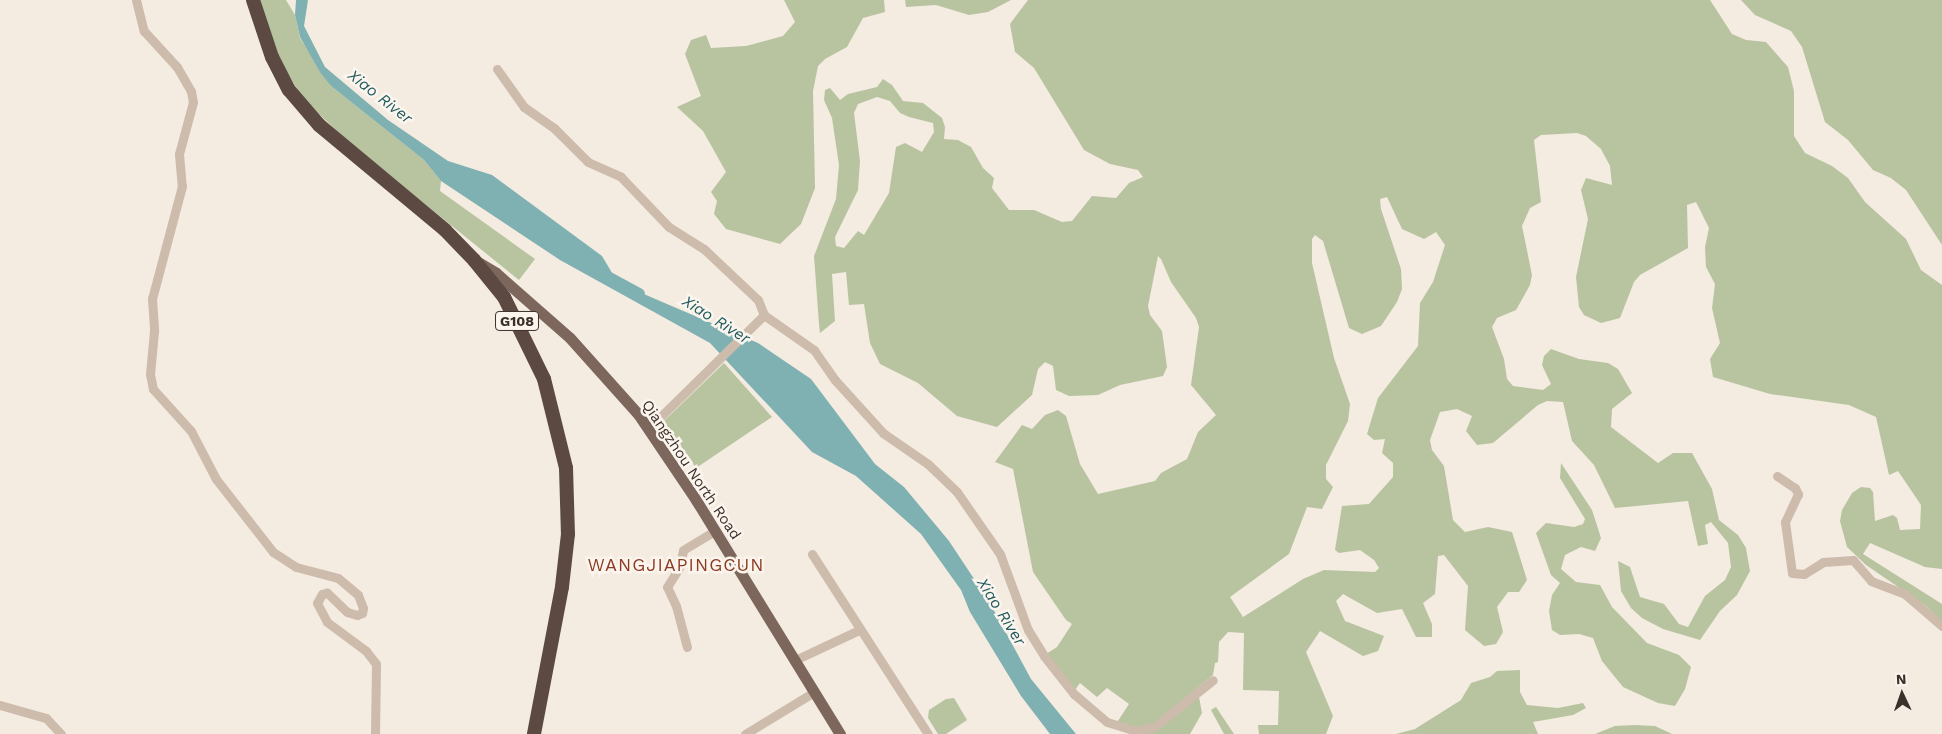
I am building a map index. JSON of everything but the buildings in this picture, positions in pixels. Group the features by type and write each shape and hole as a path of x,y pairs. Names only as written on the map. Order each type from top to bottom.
{"highway":[{"name":"G108","path":"253,0 277,68 302,106 330,134 445,230 474,260 504,297 536,361 555,414 566,468 567,550 534,734"}],"main road":[{"name":"Qiangzhou North Road","path":"474,260 496,273 570,338 648,429 715,531 840,734"}],"street":[{"path":"136,0 144,31 177,67 191,91 193,102 179,154 182,186 152,298 154,331 150,374 153,390 191,431 216,479 273,552 296,567 338,578 358,595 363,608 362,613 357,615 347,612 327,593 322,594 317,603 327,622 366,651 376,664 375,734"},
{"path":"498,69 524,107 554,128 588,162 621,177 670,226 704,249 758,300 761,317 814,350 836,380 883,433 928,464 958,492 1000,554 1028,630 1044,656 1074,694 1107,722 1136,731 1154,727 1213,680"},
{"path":"648,429 761,317"},
{"path":"1777,476 1795,488 1798,494 1785,522 1792,573 1804,574 1823,562 1853,560 1871,581 1905,594 1942,626"},
{"path":"687,647 676,606 667,587 679,568 683,550 715,531"},
{"path":"812,554 859,630 928,734"},
{"path":"794,660 859,630"},
{"path":"745,734 814,692"},
{"path":"0,704 46,718 61,734"}],"green space":[{"path":"258,0 286,0 295,15 300,38 331,86 424,160 441,181 440,191 535,259 519,280 354,147 305,101 283,67"},
{"path":"784,0 884,0 885,12 863,18 847,47 825,59 818,66 813,91 815,188 801,224 780,244 726,229 714,214 717,201 711,192 726,172 703,131 677,107 701,96 685,54 691,40 706,35 711,48 746,46 783,36 795,22"},
{"path":"905,0 1011,0 988,12 969,15 936,5 906,7"},
{"path":"1028,0 1710,0 1732,34 1746,40 1766,42 1788,67 1794,91 1794,136 1805,153 1832,166 1848,178 1865,202 1906,239 1921,270 1942,285 1942,569 1925,567 1870,543 1863,554 1942,604 1942,622 1926,606 1866,565 1847,547 1840,521 1842,510 1852,493 1861,487 1870,488 1873,492 1875,521 1893,515 1897,518 1900,530 1920,529 1921,505 1898,471 1889,475 1876,417 1849,405 1770,394 1713,377 1710,359 1720,343 1712,308 1715,284 1706,267 1705,247 1709,228 1696,202 1687,205 1688,248 1640,275 1634,282 1620,318 1601,323 1584,315 1579,307 1576,277 1588,219 1581,190 1586,178 1612,185 1610,166 1601,149 1586,136 1577,133 1541,135 1534,140 1541,202 1530,208 1522,226 1532,275 1530,285 1516,310 1497,318 1492,327 1504,359 1507,379 1513,386 1543,390 1551,384 1542,365 1544,356 1551,349 1579,359 1608,363 1618,369 1632,393 1612,409 1611,427 1658,463 1673,453 1692,453 1712,489 1719,520 1738,535 1746,548 1750,571 1737,595 1720,611 1700,640 1663,629 1642,618 1631,608 1621,591 1618,561 1630,567 1640,597 1664,604 1679,624 1688,627 1705,596 1725,580 1731,567 1728,543 1711,522 1705,525 1708,544 1698,546 1688,501 1615,508 1594,465 1572,441 1563,402 1547,401 1538,405 1493,443 1477,445 1466,431 1472,416 1457,409 1440,412 1430,440 1432,450 1444,466 1453,520 1465,532 1488,527 1512,532 1527,580 1519,592 1508,592 1497,607 1503,632 1496,644 1484,646 1465,630 1468,586 1444,555 1438,556 1435,594 1423,603 1432,624 1432,637 1416,637 1402,609 1377,613 1343,594 1336,601 1345,621 1384,636 1378,651 1363,656 1320,631 1306,652 1333,716 1326,734 1259,734 1258,725 1278,725 1279,691 1243,690 1244,633 1228,632 1219,642 1218,662 1215,663 1213,675 1155,723 1143,728 1116,724 1129,704 1107,688 1097,697 1080,683 1075,690 1046,654 1057,647 1072,624 1066,620 1033,572 1013,469 995,462 1022,425 1032,429 1045,415 1058,410 1066,416 1080,464 1098,494 1155,481 1161,473 1187,459 1198,432 1216,415 1191,385 1199,327 1196,318 1171,282 1161,259 1158,256 1148,306 1150,315 1162,331 1167,367 1163,376 1120,385 1098,395 1069,396 1056,390 1053,366 1045,362 1038,369 1032,395 997,427 957,416 918,383 880,364 870,343 864,304 849,305 846,272 832,274 835,321 820,333 814,256 836,199 839,165 832,118 824,100 825,90 830,88 840,100 848,94 877,87 883,79 892,85 903,101 923,103 942,118 945,127 944,139 958,140 971,147 983,168 994,178 992,188 1009,210 1034,210 1062,222 1072,221 1092,196 1116,198 1129,183 1143,177 1138,170 1110,164 1084,150 1034,68 1015,52 1010,24","holes":["877,97 890,101 900,113 933,123 934,132 922,152 905,143 896,147 889,193 864,235 858,231 844,248 836,246 835,237 858,190 860,161 854,113 858,104","1387,197 1402,229 1424,239 1436,232 1445,245 1433,282 1420,303 1418,346 1378,398 1367,434 1374,440 1385,439 1382,453 1393,463 1393,477 1369,504 1342,506 1335,550 1339,553 1360,550 1374,560 1379,568 1375,572 1324,570 1303,579 1243,617 1230,597 1289,554 1307,507 1322,509 1333,487 1326,479 1326,465 1348,421 1350,404 1334,358 1312,263 1312,239 1315,235 1323,241 1349,328 1362,334 1381,326 1397,302 1402,289 1401,269 1381,209 1380,199"]},
{"path":"1741,0 1942,0 1942,245 1906,190 1891,178 1873,170 1848,140 1825,122 1802,47 1791,31 1755,15"},
{"path":"724,363 772,417 696,468 664,421"},
{"path":"1561,463 1592,510 1601,538 1595,551 1581,547 1565,555 1561,569 1576,582 1600,585 1612,607 1647,643 1679,655 1691,667 1685,689 1675,706 1658,703 1623,687 1602,661 1593,638 1579,634 1560,635 1552,630 1549,611 1552,595 1560,583 1551,575 1536,533 1546,523 1574,527 1583,524 1585,519 1560,478"},
{"path":"1520,670 1520,692 1527,705 1558,708 1583,703 1586,708 1573,715 1533,722 1538,734 1396,734 1415,729 1461,700 1471,683 1490,677 1497,671"},
{"path":"1199,697 1202,713 1190,734 1131,734 1166,723"},
{"path":"954,698 967,720 946,734 938,734 928,718 929,710 946,699"},
{"path":"1216,707 1234,734 1224,734 1211,710"},
{"path":"1615,726 1655,726 1672,734 1595,734"}],"water":[{"path":"296,0 308,0 304,26 325,67 388,120 448,161 492,175 602,256 618,283 758,343 811,379 875,464 904,487 949,541 990,603 1031,679 1076,734 1050,734 1021,696 970,612 961,590 921,534 856,476 812,452 710,343 560,260 441,181 424,160 331,86 320,72 300,37 295,15"}],"waterway":[{"name":"Xiao River","path":"602,274 639,294"}],"district":[{"name":"WANGJIAPINGCUN","path":"676,565"}]}
